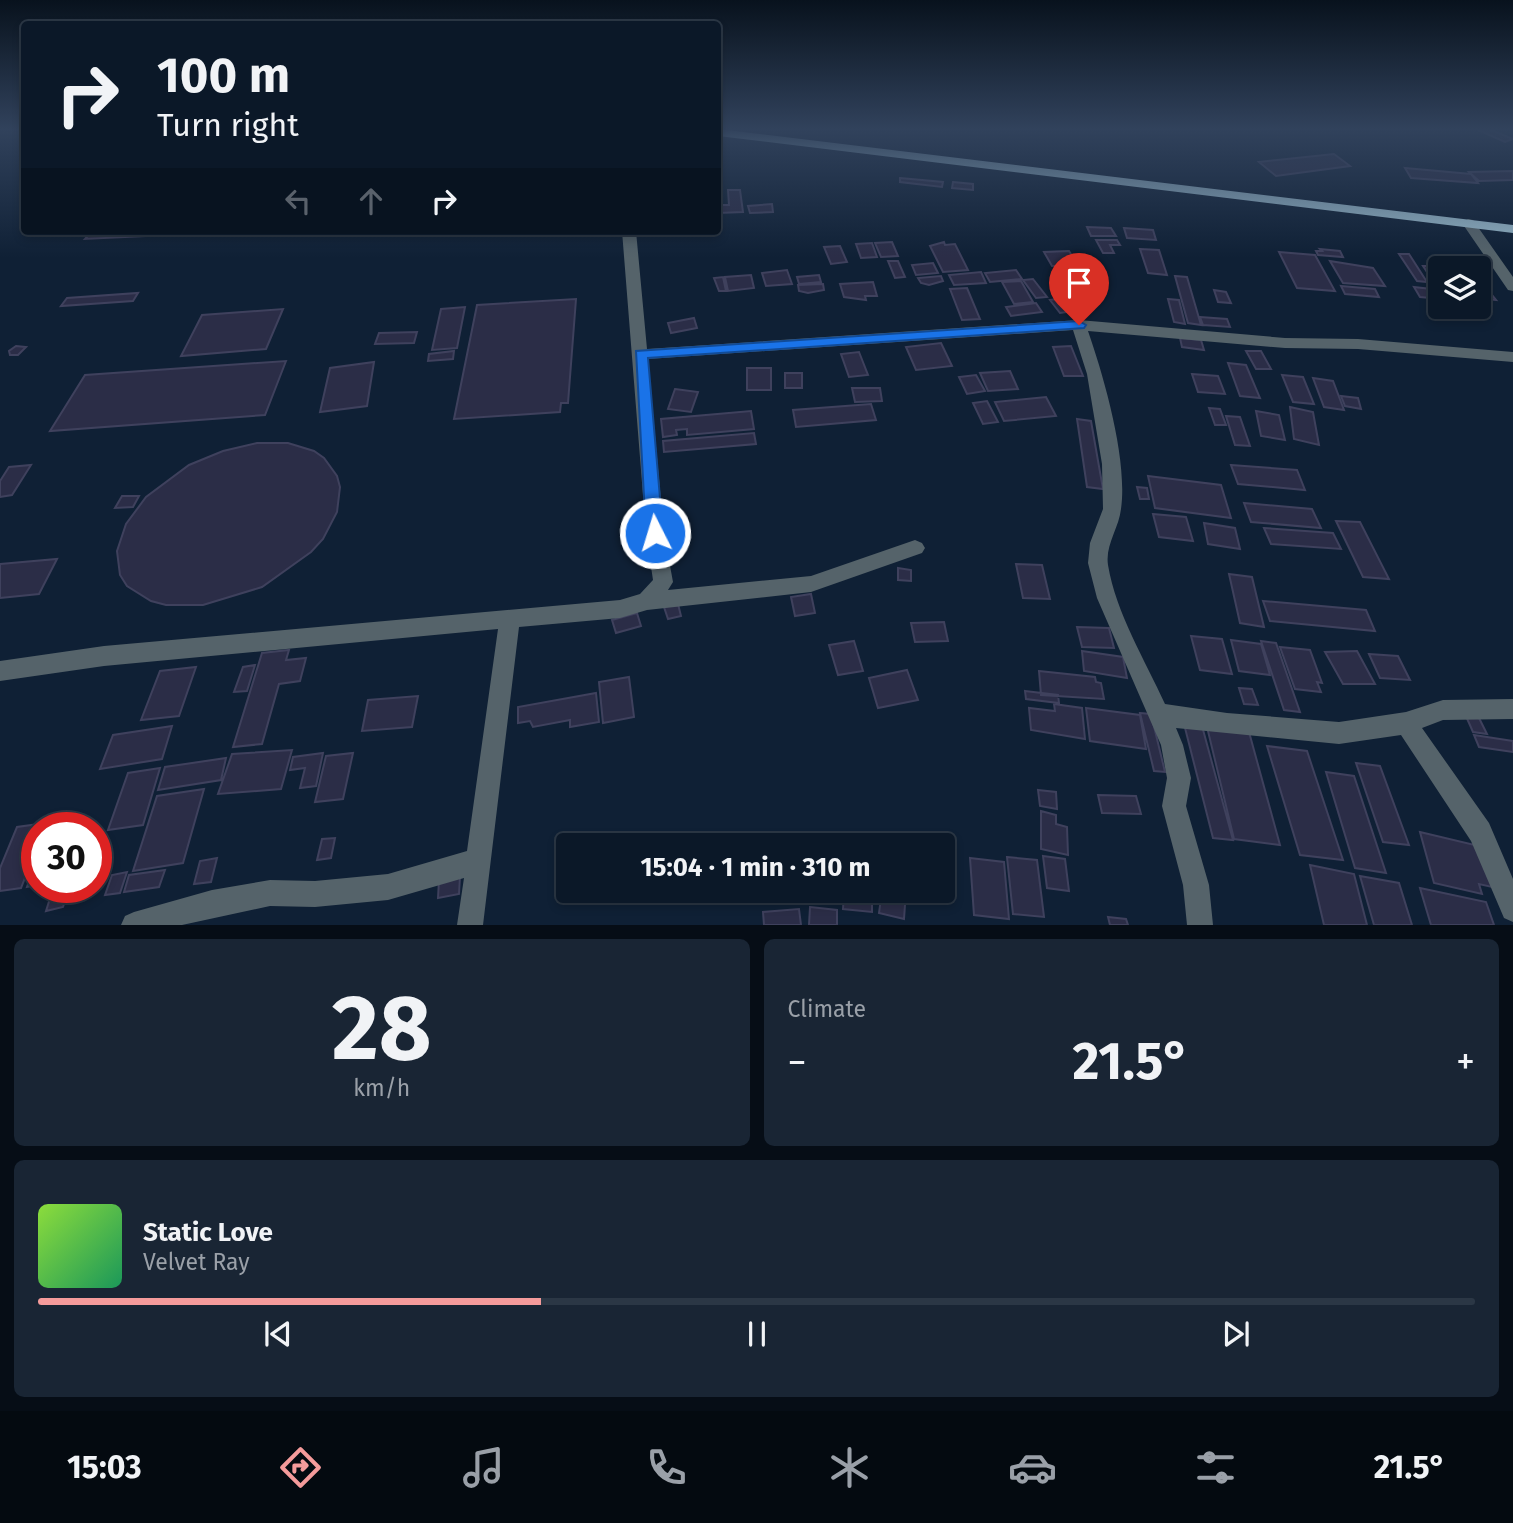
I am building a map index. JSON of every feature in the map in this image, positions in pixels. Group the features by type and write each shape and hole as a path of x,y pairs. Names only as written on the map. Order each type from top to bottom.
{"highway":[{"path":"1049,172 1513,229"}],"street":[{"path":"1468,223 1513,287"},
{"path":"629,235 655,533 663,582 647,601"},
{"path":"641,354 1079,325 1273,342 1358,344 1513,357"},
{"path":"1079,325 1095,374 1111,464 1112,509 1100,542 1098,564 1107,598 1172,745 1179,778 1174,806 1196,885 1200,925"},
{"path":"0,671 104,656 621,609 647,601 810,584 915,548"},
{"path":"470,925 510,619"},
{"path":"1159,712 1168,716 1227,724 1339,733 1406,723 1443,710 1513,709"},
{"path":"1406,723 1480,832 1513,909"},
{"path":"134,925 212,903 270,893 315,894 388,887 477,861"}],"building":[{"path":"1271,172 1304,172 1276,176"},
{"path":"1408,172 1451,172 1471,174 1478,183 1411,178"},
{"path":"1469,172 1513,172 1513,180 1479,181"},
{"path":"900,178 943,182 942,187 900,182"},
{"path":"953,182 973,184 973,190 952,188"},
{"path":"728,190 740,190 743,212 721,213 721,205 729,205"},
{"path":"772,204 773,212 750,213 748,206"},
{"path":"1087,227 1111,228 1116,236 1091,236"},
{"path":"1124,228 1153,230 1156,240 1127,238"},
{"path":"88,235 167,235 85,239"},
{"path":"1096,240 1117,240 1120,245 1110,245 1114,253 1103,253"},
{"path":"892,242 898,256 881,257 875,243"},
{"path":"944,242 945,245 955,244 968,270 943,272 930,246"},
{"path":"872,243 877,257 861,258 856,244"},
{"path":"840,246 847,262 831,264 824,247"},
{"path":"1140,249 1159,250 1167,275 1148,273"},
{"path":"1320,249 1340,251 1343,257 1318,255 1316,251 1322,251"},
{"path":"1069,251 1078,265 1052,266 1044,252"},
{"path":"1279,252 1315,255 1335,291 1297,288"},
{"path":"1399,254 1409,254 1427,282 1417,281"},
{"path":"888,261 898,261 905,277 895,278"},
{"path":"1330,261 1373,268 1385,286 1343,283"},
{"path":"933,263 938,273 916,275 912,265"},
{"path":"787,270 792,284 766,286 762,273"},
{"path":"1016,270 1022,279 990,282 985,273"},
{"path":"981,272 986,283 954,285 949,275"},
{"path":"751,275 754,288 728,291 725,277"},
{"path":"819,275 821,282 799,284 797,277"},
{"path":"941,276 943,281 929,285 921,283 918,278"},
{"path":"1175,276 1187,277 1201,325 1188,323"},
{"path":"723,277 726,291 719,291 714,278"},
{"path":"1033,279 1047,297 1036,298 1023,280"},
{"path":"1021,281 1033,302 1014,304 1002,282"},
{"path":"873,282 877,296 865,296 866,300 844,297 840,284"},
{"path":"823,284 824,290 808,293 799,291 798,285"},
{"path":"1341,286 1375,289 1379,297 1345,294"},
{"path":"1414,287 1428,289 1428,298 1420,297"},
{"path":"967,288 980,319 962,320 950,289"},
{"path":"1214,290 1226,292 1231,303 1218,302"},
{"path":"138,293 133,301 61,306 67,298"},
{"path":"1070,297 1081,310 1060,313 1050,300"},
{"path":"576,299 568,403 561,403 560,412 454,419 477,305"},
{"path":"1168,299 1179,300 1185,324 1174,322"},
{"path":"1036,303 1042,312 1011,316 1006,307"},
{"path":"465,307 457,348 432,350 441,309"},
{"path":"283,309 266,349 181,356 202,315"},
{"path":"1200,317 1227,319 1230,327 1203,325"},
{"path":"694,318 697,328 671,333 668,323"},
{"path":"417,332 414,343 375,344 379,333"},
{"path":"1180,338 1201,340 1204,350 1182,347"},
{"path":"941,343 952,366 916,370 906,347"},
{"path":"16,346 26,347 18,355 10,355 9,351"},
{"path":"1071,346 1083,376 1064,376 1053,347"},
{"path":"454,351 453,359 428,361 429,354"},
{"path":"1246,351 1261,351 1271,369 1256,369"},
{"path":"859,352 868,375 849,377 841,354"},
{"path":"286,361 265,415 50,431 85,375"},
{"path":"374,362 367,406 320,412 330,368"},
{"path":"1228,363 1246,365 1260,398 1240,396"},
{"path":"747,368 771,368 771,390 747,390"},
{"path":"1010,371 1018,389 988,391 980,373"},
{"path":"785,373 802,373 802,388 785,388"},
{"path":"1192,374 1218,376 1225,394 1198,392"},
{"path":"976,375 985,391 967,394 959,377"},
{"path":"1282,375 1303,377 1314,404 1293,402"},
{"path":"1313,378 1333,381 1344,410 1324,407"},
{"path":"852,388 880,388 882,401 855,402"},
{"path":"675,389 698,392 691,412 668,409"},
{"path":"1341,396 1358,398 1361,409 1345,406"},
{"path":"1046,397 1056,416 1004,421 995,402"},
{"path":"987,401 998,422 983,424 973,403"},
{"path":"871,404 876,420 796,427 793,410"},
{"path":"1290,407 1313,412 1319,445 1294,439"},
{"path":"1209,408 1220,409 1226,425 1215,425"},
{"path":"751,411 754,429 687,435 687,429 676,430 677,435 663,437 661,419"},
{"path":"1256,411 1279,415 1285,440 1261,436"},
{"path":"1226,416 1240,417 1250,446 1235,445"},
{"path":"1077,419 1091,421 1103,489 1087,487"},
{"path":"754,433 756,444 664,452 663,441"},
{"path":"257,443 288,443 314,451 324,458 337,476 340,487 337,512 323,539 311,552 262,587 203,605 166,605 151,601 127,586 120,575 117,551 126,524 146,497 189,465 223,451"},
{"path":"31,465 12,495 0,497 0,481 9,467"},
{"path":"1231,465 1297,470 1305,490 1238,484"},
{"path":"1148,476 1221,485 1231,518 1155,508"},
{"path":"1137,487 1147,488 1149,499 1140,499"},
{"path":"122,496 139,496 133,507 115,508"},
{"path":"1244,503 1312,509 1321,528 1251,522"},
{"path":"1153,514 1186,517 1193,541 1159,537"},
{"path":"1336,521 1360,522 1389,579 1363,577"},
{"path":"1204,523 1235,528 1240,549 1208,544"},
{"path":"1264,528 1333,533 1341,549 1271,544"},
{"path":"57,559 39,594 0,598 0,564"},
{"path":"1016,564 1042,565 1050,599 1023,598"},
{"path":"898,568 911,570 911,581 898,580"},
{"path":"1229,574 1252,577 1264,627 1240,623"},
{"path":"811,594 815,613 795,616 791,597"},
{"path":"1263,601 1366,610 1375,631 1270,621"},
{"path":"678,604 681,616 668,619 664,607"},
{"path":"637,613 641,626 616,633 612,620"},
{"path":"944,622 948,641 915,642 911,623"},
{"path":"1077,627 1109,628 1114,648 1082,647"},
{"path":"1191,636 1222,639 1232,674 1200,670"},
{"path":"1231,640 1261,644 1270,675 1239,671"},
{"path":"854,641 863,671 838,675 829,645"},
{"path":"1261,641 1276,643 1300,712 1284,710"},
{"path":"1280,647 1310,650 1322,683 1317,682 1321,692 1295,689"},
{"path":"289,650 286,660 306,658 300,681 279,684 262,744 233,747 262,653"},
{"path":"1082,651 1123,657 1127,678 1084,671"},
{"path":"1357,651 1375,684 1343,684 1325,652"},
{"path":"1369,654 1398,656 1410,680 1380,678"},
{"path":"255,665 247,691 234,692 243,667"},
{"path":"196,667 179,716 141,720 160,671"},
{"path":"907,670 918,700 878,708 869,678"},
{"path":"1039,671 1095,677 1096,682 1101,683 1104,699 1041,695"},
{"path":"629,677 634,717 603,723 599,682"},
{"path":"1239,688 1252,689 1258,705 1244,704"},
{"path":"1025,691 1058,695 1059,703 1026,699"},
{"path":"596,693 599,722 570,727 570,720 533,727 530,721 518,723 518,707"},
{"path":"418,696 412,727 362,731 368,700"},
{"path":"1054,704 1082,708 1085,739 1031,730 1029,708 1055,711"},
{"path":"1086,708 1140,715 1146,749 1090,741"},
{"path":"1140,713 1151,714 1165,772 1154,771"},
{"path":"1465,714 1478,716 1487,734 1473,732"},
{"path":"1184,724 1202,726 1233,840 1213,838"},
{"path":"172,726 162,759 100,769 113,735"},
{"path":"1207,727 1249,732 1280,845 1234,839"},
{"path":"1474,735 1513,741 1513,752 1479,747"},
{"path":"1267,746 1307,751 1343,860 1300,855"},
{"path":"292,750 281,789 218,794 232,754"},
{"path":"323,753 316,786 300,788 305,768 290,770 293,757"},
{"path":"353,753 343,799 315,802 326,756"},
{"path":"226,758 221,780 158,790 165,767"},
{"path":"1356,763 1380,766 1409,845 1383,842"},
{"path":"160,768 143,825 112,829 112,819 128,773"},
{"path":"1326,772 1354,776 1386,873 1355,868"},
{"path":"204,789 183,863 133,871 157,796"},
{"path":"1038,790 1056,792 1057,809 1040,806"},
{"path":"1098,795 1136,796 1141,814 1102,813"},
{"path":"1041,811 1056,815 1056,824 1067,827 1068,855 1041,849"},
{"path":"21,826 21,888 0,891 0,868 17,827"},
{"path":"1420,832 1479,846 1492,887 1479,884 1482,894 1434,883"},
{"path":"335,838 331,858 317,860 322,839"},
{"path":"1043,856 1065,859 1069,891 1047,888"},
{"path":"1007,857 1037,860 1044,917 1013,914"},
{"path":"217,858 211,882 194,884 200,861"},
{"path":"970,858 1004,862 1009,919 974,915"},
{"path":"1310,865 1354,874 1367,925 1324,925"},
{"path":"165,870 159,887 124,892 129,875"},
{"path":"127,872 120,893 112,894 112,875"},
{"path":"460,876 459,894 438,898 439,880"},
{"path":"1360,876 1399,883 1412,925 1374,925"},
{"path":"1420,888 1486,902 1494,925 1431,925"},
{"path":"49,903 64,903 63,907 46,911"},
{"path":"843,903 872,903 872,912 843,909"},
{"path":"880,903 905,903 904,919 879,913"},
{"path":"810,907 837,910 837,925 809,925"},
{"path":"799,909 801,925 764,925 763,912"},
{"path":"1108,917 1126,919 1128,925 1110,925"}],"route":[{"path":"655,533 641,354 1079,325"}]}
